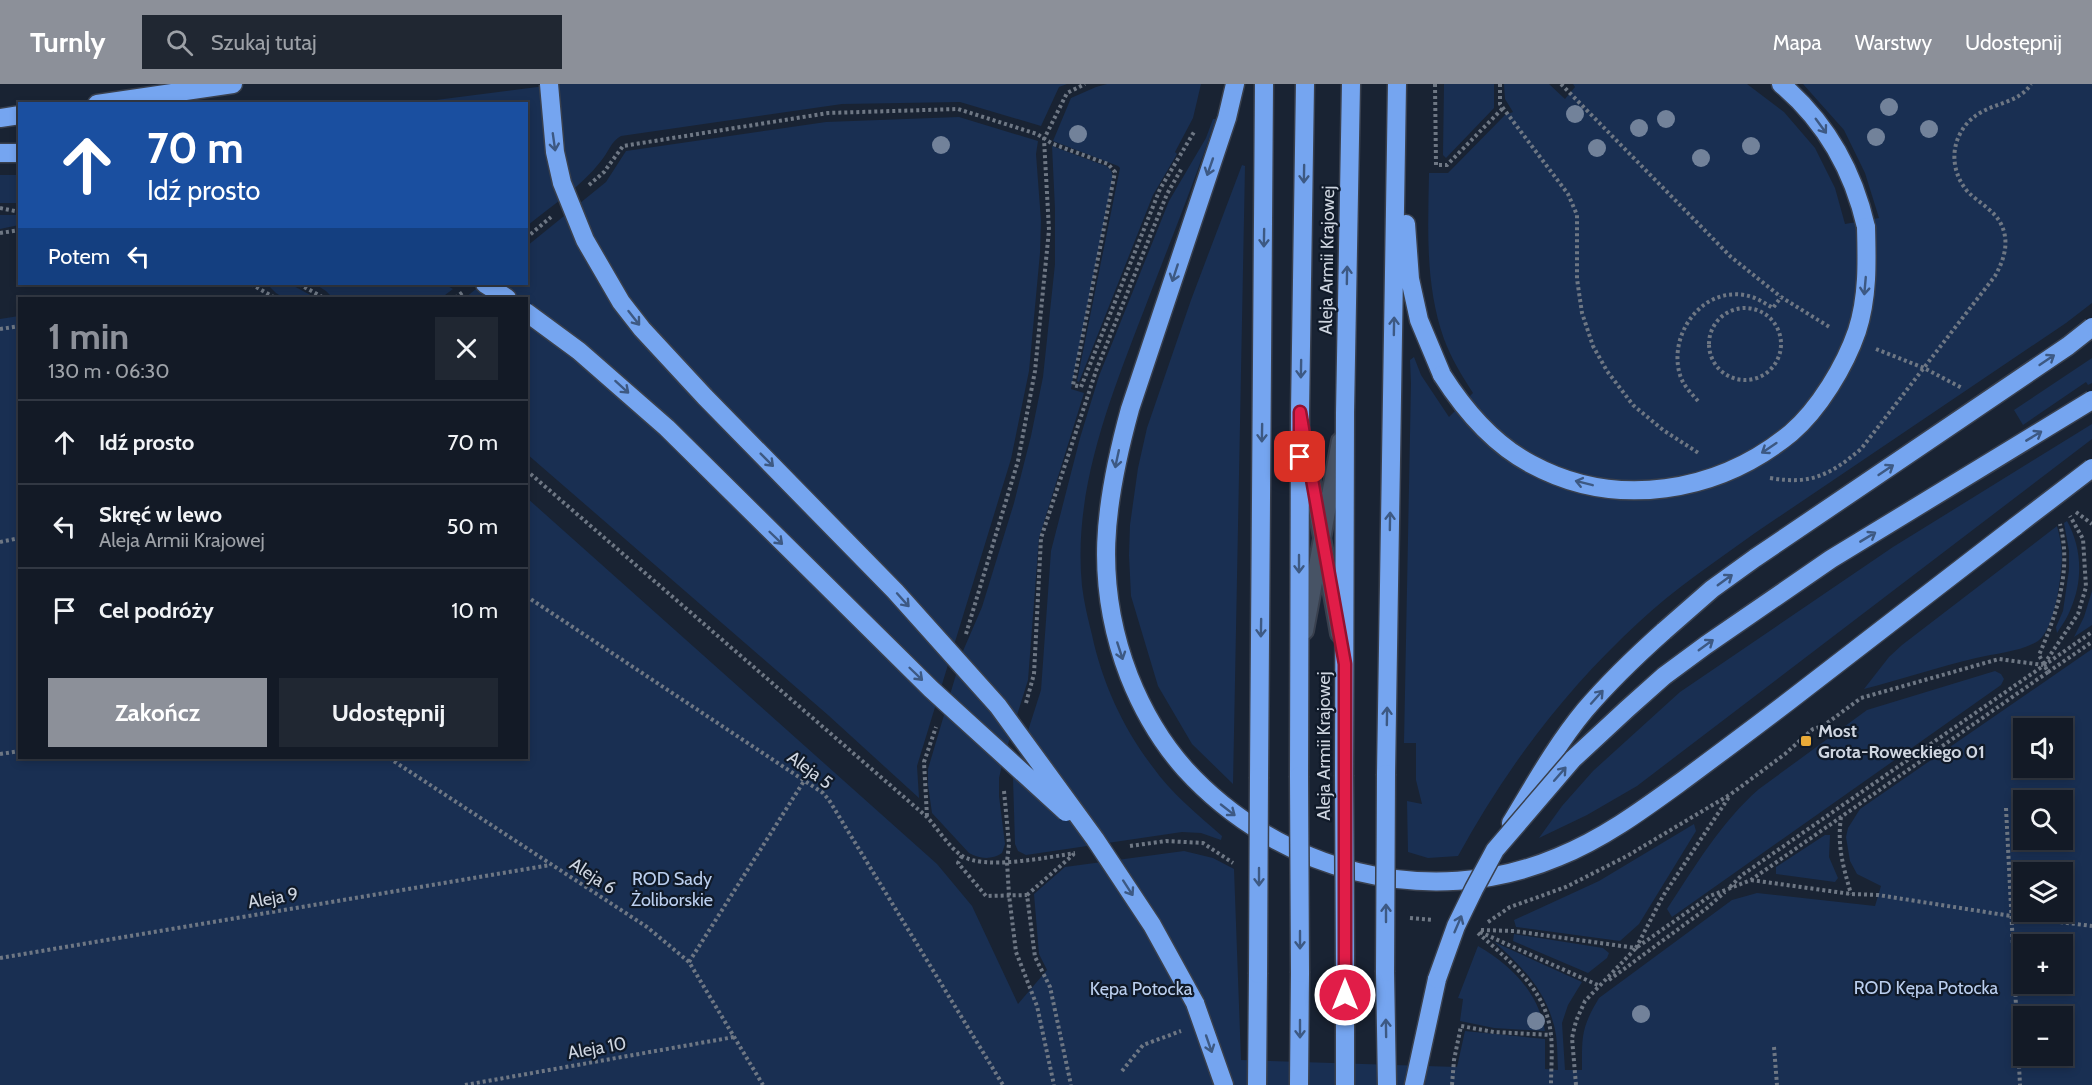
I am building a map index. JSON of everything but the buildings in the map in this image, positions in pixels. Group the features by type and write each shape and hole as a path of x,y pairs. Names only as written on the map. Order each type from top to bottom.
{"highway":[{"path":"111,102 233,84"},
{"path":"549,84 551,120 562,183 585,240 621,302 705,397 896,591 998,706 1095,840 1152,925 1195,1003 1224,1085"},
{"path":"1235,84 1227,118 1130,409 1118,452 1107,520 1105,568 1110,615 1119,650 1136,695 1154,727 1181,764 1210,794 1234,814 1281,844 1313,859 1382,878 1432,882 1479,879 1527,868 1559,857 1601,836 1648,806 1771,715 2092,468"},
{"path":"1257,1085 1264,84"},
{"name":"Aleja Armii Krajowej","path":"1299,1085 1300,412 1305,84"},
{"name":"Aleja Armii Krajowej","path":"1345,1085 1345,413 1351,84"},
{"path":"1387,1085 1386,774 1397,84"},
{"path":"1397,114 1410,279 1419,320 1442,375 1467,411 1492,436 1532,465 1554,474 1608,488 1653,490 1682,487 1722,475 1753,459 1792,432 1823,396 1836,376 1857,332 1863,305 1867,259 1866,227 1859,199 1851,176 1819,122 1782,84"},
{"path":"0,118 18,115"},
{"path":"0,153 18,153"},
{"path":"486,285 505,297"},
{"path":"528,313 579,351 667,428 931,689 1095,840"},
{"path":"1414,1085 1437,979 1461,917 1495,850 1554,752 1584,711 1619,673 1712,589 2068,346 2092,327"},
{"path":"1495,850 1573,759 1664,676 1831,559 2092,400"}],"lane":[{"path":"1300,412 1345,664"},
{"path":"1299,661 1345,413"}],"path":[{"path":"963,642 1018,461 1035,371 1049,230 1044,139 1067,93 1085,84"},
{"path":"1435,84 1436,165 1447,165 1504,107"},
{"path":"1500,84 1500,104 1568,194 1576,215 1577,279 1582,312 1593,346 1607,371 1633,405 1663,430 1695,452 1705,456"},
{"path":"1561,84 1731,256"},
{"path":"1762,477 1800,481 1838,469 1861,449 1995,276 2004,260 2006,242 2001,223 1966,190 1955,168 1954,147 1971,117 2026,91 2031,84"},
{"path":"591,183 604,172 623,146 828,113 958,109 1037,134 1044,139 1108,164 1115,172 1073,385 1081,387 1160,189 1198,125"},
{"path":"1025,706 1034,674 1041,538 1096,371 1167,194 1182,166"},
{"path":"0,208 18,212"},
{"path":"0,233 18,230"},
{"path":"253,285 274,297"},
{"path":"301,285 322,297"},
{"path":"1698,401 1687,390 1680,377 1677,363 1681,333 1687,321 1699,308 1712,300 1728,296 1754,297 1773,308"},
{"path":"1767,315 1781,297"},
{"path":"1743,308 1755,309 1767,315 1775,324 1780,336 1780,349 1773,366 1759,378 1746,381 1734,379 1723,373 1712,358 1708,340 1712,328 1730,311 1743,308"},
{"path":"0,329 18,326"},
{"path":"528,472 927,817 962,856 983,863 1007,862"},
{"path":"2070,509 2092,524"},
{"path":"2048,672 2039,655 2060,600 2065,549 2060,523 2061,514"},
{"path":"0,542 18,538"},
{"name":"Aleja 5","path":"528,597 823,793 1003,1085"},
{"path":"1600,986 1707,908 1742,875 2092,632"},
{"path":"1575,1085 1572,1038 1576,1021 1585,1001 1636,948 1710,896 1751,880 2092,642"},
{"path":"1475,930 1510,907 1566,887 1627,856 1731,794 1785,754 1813,729 1823,726 1861,698 1999,659 2043,665"},
{"path":"927,817 924,762 938,719"},
{"path":"0,754 18,751"},
{"name":"Aleja 6","path":"391,759 647,927 689,962 763,1085"},
{"path":"689,962 804,781"},
{"path":"1003,786 1009,844 1007,862 1009,895 1016,952 1037,1006 1053,1085"},
{"path":"1636,948 1663,896 1731,794"},
{"path":"2006,808 2020,1085"},
{"path":"1840,817 1838,838 1840,857 1851,894"},
{"path":"962,856 958,863 986,896 1027,895 1075,853"},
{"name":"Aleja 9","path":"0,958 550,865"},
{"path":"1751,880 1851,894 1878,895 2092,926"},
{"path":"1027,895 1035,957 1050,987 1071,1085"},
{"path":"1475,930 1514,931 1636,948"},
{"path":"1475,930 1600,986"},
{"path":"1475,930 1512,964 1535,991 1548,1020 1551,1035 1551,1085"},
{"path":"1452,1085 1461,1026 1494,1032 1551,1035"},
{"path":"1122,1071 1143,1045 1184,1029"},
{"name":"Aleja 10","path":"465,1085 734,1037"},
{"path":"1774,1047 1777,1085"}],"green space":[{"path":"561,84 1067,84 1059,87 1041,126 960,102 842,104 621,136 584,179 528,225 528,102 421,102"},
{"path":"1107,84 1201,84 1193,118 1175,152 1177,154 1153,195 1079,382 1077,381 1120,168 1053,141 1071,98"},
{"path":"1444,84 1494,84 1494,108 1446,158 1443,155"},
{"path":"1504,84 1549,84 1565,99 1575,87 1573,84 1747,84 1784,112 1815,148 1835,188 1845,224 1879,218 1865,173 1844,130 1803,84 2092,84 2092,303 2066,323 1755,533 1666,598 1612,648 1562,703 1517,761 1458,856 1428,858 1408,852 1407,801 1422,804 1416,780 1416,743 1404,743 1410,360 1414,357 1421,375 1449,417 1473,393 1447,346 1438,319 1429,257 1429,173 1448,173 1505,115 1513,112 1505,99"},
{"path":"959,117 1038,141 1036,154 1041,221 1040,253 1029,371 1011,459 917,766 919,798 828,715 528,455 528,297 466,297 481,285 528,285 528,245 606,182 626,151 826,122"},
{"path":"1213,119 1216,119 1122,367 1099,438 1083,512 1081,549 1082,586 1086,611 1096,653 1115,704 1132,736 1160,776 1185,803 1222,836 1221,840 1201,833 1182,832 1026,855 1018,851 1015,844 1013,778 1041,690 1051,551 1080,438 1099,376 1169,201 1206,138"},
{"path":"1052,146 1106,166 1111,170 1113,177 1071,389 1084,393 1039,538 1028,680 999,778 1005,844 1002,853 998,855 990,858 977,857 969,853 932,813 928,769 963,651 982,607 1014,503 1043,377 1055,264"},
{"path":"1242,165 1245,166 1233,784 1192,744 1158,686 1131,596 1129,555 1130,525 1138,468 1147,428 1191,300"},
{"path":"0,175 18,175 18,203 0,203"},
{"path":"0,215 18,215 18,225 0,229"},
{"path":"268,285 292,285 314,297 282,297"},
{"path":"317,285 446,285 453,289 442,297 332,297"},
{"name":"ROD Sady Żoliborskie","path":"18,316 18,759 528,759 528,499 937,864 972,906 1018,1004 1047,970 1039,954 1034,894 1065,867 1184,851 1213,858 1234,869 1241,1060 1457,1067 1465,1031 1545,1039 1545,1069 1558,1070 1555,1028 1544,999 1522,968 1494,942 1582,982 1568,1005 1562,1023 1565,1070 1582,1070 1584,1032 1599,998 1732,900 1757,893 1875,906 1881,886 1857,874 1850,861 1846,837 1848,828 1860,809 2092,649 2092,1085 0,1085 0,319"},
{"path":"2092,358 2092,383 2088,385 2086,382 2023,425 2014,410"},
{"path":"2092,424 2092,439 1637,786 1587,815 1539,838 1562,806 1593,771 1680,692 1893,547"},
{"path":"2067,521 2076,542 2079,575 2070,611 2057,633 2056,627 2063,611 2069,570 2069,551 2064,523"},
{"path":"2057,526 2062,554 2058,590 2049,626 2038,641 2016,650 1984,656 1864,689 1889,657 1902,645"},
{"path":"2092,591 2092,625 2074,637 2084,617"},
{"path":"1995,671 2004,679 2001,685 1672,917 1667,909 1698,862 1732,816 1759,789 1867,710"},
{"path":"1694,824 1696,831 1639,924 1620,941 1516,927 1514,920 1599,881"},
{"path":"1825,835 1830,835 1829,857 1838,878 1835,882 1776,874 1776,867"},
{"path":"1514,934 1603,948 1609,953 1607,958 1588,973 1513,941"},
{"path":"1478,946 1502,962 1522,981 1542,1017 1545,1031 1494,1028 1460,1021 1463,999 1458,998"}],"place":[{"name":"Most Grota-Roweckiego 01","path":"1806,741"}],"route":[{"path":"1300,457 1300,412 1345,664 1345,995"}],"park label":[{"name":"ROD Kępa Potocka","path":"1926,988"},
{"name":"Kępa Potocka","path":"1141,989"}]}
